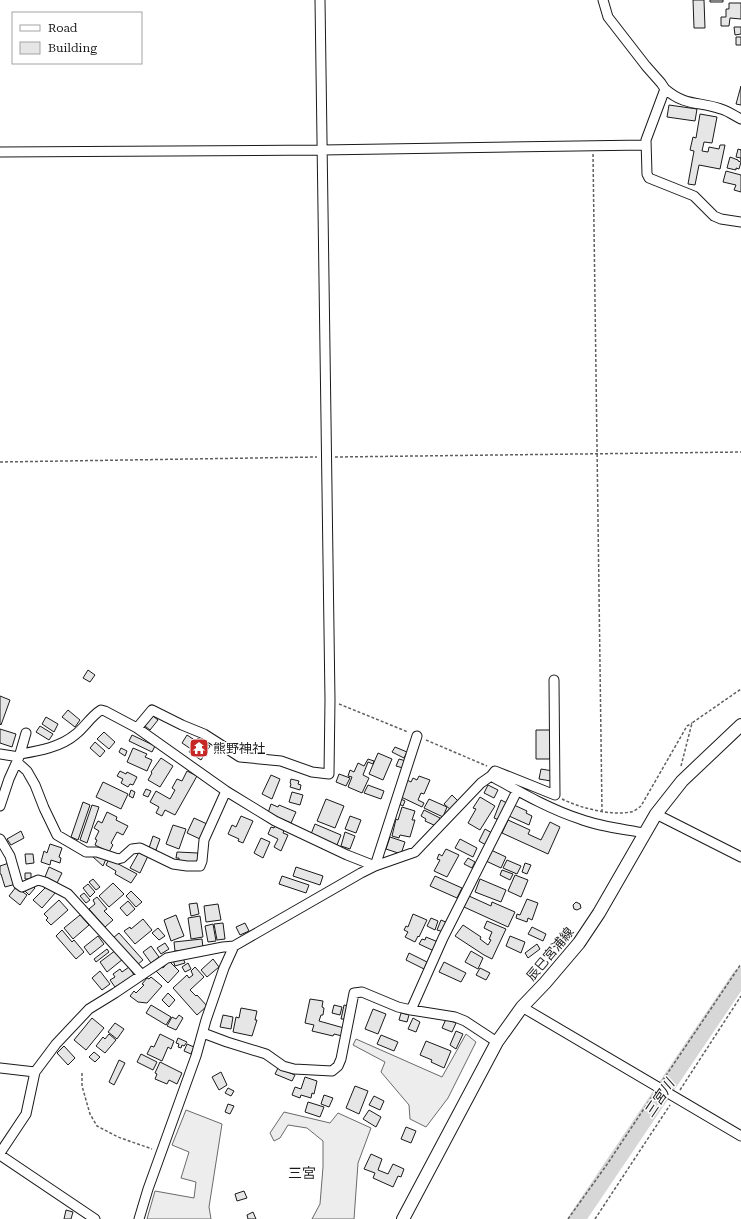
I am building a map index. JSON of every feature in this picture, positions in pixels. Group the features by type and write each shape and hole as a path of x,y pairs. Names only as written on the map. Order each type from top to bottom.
{"main road":[{"name":"辰巳宮浦線","path":"403,1219 497,1042 522,1006 545,983 579,943 599,913 644,832 656,814 683,779 741,725"}],"street":[{"path":"137,728 152,710 204,734 240,757 281,761 312,772 329,774 330,700 320,0"},
{"path":"603,0 608,17 665,89 673,96 686,102 721,109 741,119"},
{"path":"665,89 645,145 647,174 649,178 694,196 714,216 721,219 741,222"},
{"path":"0,152 322,150 645,145"},
{"path":"95,1219 0,1154 26,1114 35,1072 56,1044 89,1009 167,958 234,946 375,866 415,852 481,783 492,776 495,771 555,795 554,680"},
{"path":"0,754 19,758 49,748 68,740 77,733 96,713 101,710 105,711 137,728 226,791 275,821 347,855 375,866"},
{"path":"0,806 19,758 26,733"},
{"path":"375,866 417,736"},
{"path":"19,758 35,785 57,835 86,852 96,852 118,859 122,858 132,849 140,848 173,864 200,866 204,840 226,791"},
{"path":"492,776 517,791 580,819 607,827 644,832"},
{"path":"411,1010 443,938 517,791"},
{"path":"656,814 741,857"},
{"path":"0,839 10,856 18,884 22,887 38,880 68,894 142,975"},
{"path":"139,1219 148,1189 196,1056 206,1020 224,968 234,946"},
{"path":"203,1033 263,1052 284,1066 294,1069 332,1071 338,1066 341,1059 354,993 362,992 398,1007 443,1015 465,1021 497,1042"},
{"path":"522,1006 741,1136"},
{"path":"0,1068 35,1072"}],"path":[{"path":"592,146 602,811"},
{"path":"0,462 741,452"},
{"path":"555,795 572,804 590,809 617,813 632,812 641,806 684,732 692,723 741,689"},
{"path":"683,779 681,766 692,723"},
{"path":"568,1219 608,1163 741,964"},
{"path":"595,1219 741,996"},
{"path":"82,1074 82,1086 90,1114 97,1126 118,1137 161,1153"}],"shaded area":[{"path":"466,1034 476,1042 448,1098 426,1127 410,1119 409,1105 381,1072 385,1062 353,1045 356,1039 442,1077"},
{"path":"186,1110 222,1124 209,1207 211,1219 147,1219 155,1191 194,1198 196,1182 181,1178 189,1152 172,1145"},
{"path":"284,1112 330,1123 338,1113 371,1128 358,1163 354,1219 312,1219 320,1204 323,1167 323,1141 307,1128 288,1125 280,1138 274,1141 270,1133"}],"building":[{"path":"693,0 704,0 705,28 694,28"},
{"path":"710,0 723,0 723,2 710,2"},
{"path":"729,3 741,3 741,19 730,18 729,26 721,26 721,17 726,17 726,9 729,9"},
{"path":"734,27 741,27 741,34 735,35"},
{"path":"736,37 741,37 741,45 736,45"},
{"path":"741,86 741,105 736,104"},
{"path":"669,105 697,109 695,121 667,117"},
{"path":"700,114 717,117 712,143 704,142 702,151 708,152 709,147 719,149 720,145 725,145 720,169 699,165 695,185 688,184 694,151 690,150 693,137 696,138"},
{"path":"738,149 741,150 741,158 736,157"},
{"path":"730,157 741,162 739,169 736,168 736,170 727,168"},
{"path":"726,171 741,175 741,192 734,190 736,185 723,182"},
{"path":"88,670 95,675 90,682 83,678"},
{"path":"0,696 10,700 1,725 0,724"},
{"path":"68,710 80,720 75,727 62,717"},
{"path":"153,716 158,720 150,730 145,726"},
{"path":"46,717 58,724 54,732 42,724"},
{"path":"40,726 53,734 49,740 36,732"},
{"path":"0,729 16,734 12,747 0,743"},
{"path":"536,730 550,730 550,759 536,759"},
{"path":"104,732 115,742 109,749 97,739"},
{"path":"132,735 155,746 152,752 129,741"},
{"name":"熊野神社","path":"187,735 196,741 198,738 210,746 201,760 189,752 191,749 182,743"},
{"path":"95,742 105,751 100,757 90,748"},
{"path":"395,747 407,752 404,758 392,752"},
{"path":"121,748 127,751 125,756 119,752"},
{"path":"133,748 147,754 145,757 152,760 147,771 127,762"},
{"path":"378,753 392,759 383,780 369,774"},
{"path":"161,758 173,766 160,787 148,780 152,773 151,772"},
{"path":"368,759 374,761 373,764 368,762 363,775 369,778 362,793 348,787 352,777 348,776 350,770 354,772 358,763 364,766"},
{"path":"399,759 406,761 403,768 396,766"},
{"path":"541,769 553,771 551,781 539,779"},
{"path":"120,771 126,774 127,772 137,777 133,785 130,784 128,787 121,783 123,779 117,776"},
{"path":"187,771 197,776 175,815 165,810 162,816 156,813 159,807 150,802 156,791 170,799 175,790 172,788 177,779 182,781"},
{"path":"339,774 350,778 346,786 336,782"},
{"path":"271,775 280,779 272,799 262,794"},
{"path":"419,776 430,780 424,794 421,793 418,800 424,803 422,807 399,796 407,780 411,782 413,778 417,780"},
{"path":"291,779 299,781 298,784 301,785 300,790 290,787"},
{"path":"103,782 128,794 121,809 96,797"},
{"path":"368,785 384,791 381,799 364,793"},
{"path":"488,785 498,790 494,798 484,793"},
{"path":"146,789 151,791 148,797 143,795"},
{"path":"131,790 135,792 133,798 129,796"},
{"path":"292,792 303,795 300,805 289,802"},
{"path":"452,795 458,801 451,810 444,804"},
{"path":"480,797 495,806 480,830 468,823 476,809 473,808"},
{"path":"326,799 344,806 335,828 317,821"},
{"path":"401,799 405,801 403,806 399,804"},
{"path":"429,799 447,807 443,817 424,808"},
{"path":"501,800 507,803 499,820 494,818"},
{"path":"83,802 90,805 78,840 71,837"},
{"path":"271,804 278,807 279,805 296,812 291,823 268,813"},
{"path":"92,805 99,807 87,843 80,840"},
{"path":"514,805 527,811 526,813 532,816 529,825 509,816"},
{"path":"402,807 415,811 412,820 415,820 410,837 400,835 399,838 392,836 396,819 398,820"},
{"path":"424,810 440,818 436,826 425,821 426,819 421,816"},
{"path":"107,812 117,817 116,820 128,826 123,835 117,832 111,843 113,845 109,852 95,845 97,840 95,839 99,831 94,828 98,821 102,823"},
{"path":"241,816 253,821 243,843 238,841 239,839 228,834 232,825 236,827"},
{"path":"350,816 361,820 356,833 345,829"},
{"path":"194,818 207,824 200,839 187,833"},
{"path":"508,820 530,830 528,834 541,840 550,822 560,827 548,854 502,833"},
{"path":"315,824 341,835 337,845 311,834"},
{"path":"173,825 186,829 179,849 166,844"},
{"path":"275,826 284,830 283,833 288,835 281,851 274,847 278,839 268,834 271,827 274,828"},
{"path":"485,829 492,833 486,845 479,841"},
{"path":"21,831 24,838 11,845 7,839"},
{"path":"345,832 355,836 350,849 341,846"},
{"path":"153,836 160,839 156,850 149,848"},
{"path":"390,837 405,842 401,854 386,849"},
{"path":"261,838 270,842 263,858 254,853"},
{"path":"460,839 477,848 473,857 455,848"},
{"path":"50,844 62,848 59,857 61,858 60,863 51,860 50,865 41,862 44,851 47,853"},
{"path":"446,849 459,855 447,877 434,871 440,860 437,859 439,854 442,856"},
{"path":"491,850 506,857 501,868 486,861"},
{"path":"139,852 148,856 140,873 130,868"},
{"path":"177,852 198,853 197,863 179,862 179,858 176,858"},
{"path":"95,853 106,859 103,866 93,857"},
{"path":"25,854 33,854 34,863 26,864"},
{"path":"468,858 475,862 472,868 464,864"},
{"path":"109,859 137,874 131,883 115,874 116,871 106,865"},
{"path":"507,860 521,866 517,874 503,868"},
{"path":"9,863 16,884 5,887 0,874 0,866"},
{"path":"525,863 531,865 527,874 522,872"},
{"path":"49,867 62,873 57,883 45,877"},
{"path":"296,867 323,876 320,885 293,876"},
{"path":"502,870 513,874 510,880 500,875"},
{"path":"25,873 31,873 31,879 25,879"},
{"path":"515,875 528,880 521,897 508,891"},
{"path":"282,876 309,885 306,893 279,884"},
{"path":"435,876 462,888 457,898 430,886"},
{"path":"93,879 100,887 96,890 89,882"},
{"path":"480,879 506,890 501,902 475,892"},
{"path":"113,883 124,894 109,907 99,896"},
{"path":"31,884 35,888 29,895 25,891"},
{"path":"88,884 95,892 90,897 83,888"},
{"path":"47,886 56,892 42,908 33,900"},
{"path":"16,887 27,895 20,905 9,896"},
{"path":"131,891 142,902 136,907 126,896"},
{"path":"84,893 90,900 86,903 80,896"},
{"path":"469,896 491,906 492,902 515,912 508,927 464,907"},
{"path":"97,897 107,909 104,911 113,920 105,927 89,909 95,904 93,900"},
{"path":"527,899 538,903 532,920 528,918 527,922 516,918 517,914 520,915"},
{"path":"59,900 68,910 51,925 46,920 48,918 44,914"},
{"path":"128,901 135,909 127,916 120,908"},
{"path":"576,902 580,904 581,908 577,910 574,909 573,905"},
{"path":"197,903 199,914 191,916 189,904"},
{"path":"218,904 221,920 206,922 204,906"},
{"path":"413,914 427,920 415,942 405,937 408,932 404,930 406,926 408,927"},
{"path":"80,915 89,925 73,939 64,928"},
{"path":"176,915 184,936 171,941 164,920"},
{"path":"200,916 203,937 191,939 188,918"},
{"path":"431,918 438,921 435,930 427,926"},
{"path":"143,919 152,930 135,944 124,931 130,927 131,929"},
{"path":"441,920 448,923 444,932 437,930"},
{"path":"487,921 506,929 492,959 455,936 463,925 481,937 480,939 488,945 491,940 489,939 492,932 484,928"},
{"path":"223,923 225,939 217,940 214,924"},
{"path":"245,923 249,931 240,935 236,927"},
{"path":"213,924 216,941 208,942 205,926"},
{"path":"532,927 546,934 543,941 528,934"},
{"path":"158,928 165,936 159,940 152,933"},
{"path":"62,930 72,942 74,940 84,952 76,959 56,936"},
{"path":"119,933 143,960 137,965 113,938"},
{"path":"98,936 104,944 90,955 84,947"},
{"path":"510,936 525,942 521,953 506,946"},
{"path":"426,937 438,942 434,951 419,944 422,939 425,940"},
{"path":"202,939 203,948 175,951 174,942"},
{"path":"165,943 169,949 161,954 157,948"},
{"path":"537,944 540,949 528,958 525,953"},
{"path":"151,946 159,957 151,963 143,952"},
{"path":"107,949 109,952 96,962 94,959"},
{"path":"116,950 123,959 107,972 100,962"},
{"path":"471,951 483,958 478,969 465,962"},
{"path":"409,953 427,962 424,969 406,960"},
{"path":"183,958 185,963 175,966 173,960"},
{"path":"213,959 219,967 207,977 201,970"},
{"path":"169,961 179,971 168,983 156,971 160,966 163,968"},
{"path":"444,962 466,973 461,982 439,972"},
{"path":"188,963 191,969 185,972 182,967"},
{"path":"129,967 134,975 115,987 110,980 115,977 113,974 120,969 122,972"},
{"path":"195,967 204,977 190,990 207,1006 197,1015 173,988 187,975 189,978 193,975 191,971"},
{"path":"480,968 490,973 486,980 476,975"},
{"path":"100,971 110,984 102,990 92,978"},
{"path":"151,977 162,986 147,1003 138,1002 130,996 134,991 136,993 144,985 142,984 147,978 149,979"},
{"path":"168,993 175,1000 169,1007 162,1000"},
{"path":"310,999 323,1001 323,1015 321,1015 319,1021 344,1028 342,1036 334,1034 333,1036 312,1031 314,1025 305,1023"},
{"path":"151,1005 171,1017 166,1025 146,1013"},
{"path":"334,1005 342,1007 340,1015 332,1013"},
{"path":"344,1005 348,1006 346,1019 341,1019"},
{"path":"241,1008 257,1011 255,1020 257,1020 252,1036 233,1032 236,1017 239,1018"},
{"path":"373,1009 386,1014 378,1034 365,1029"},
{"path":"401,1013 409,1015 407,1022 399,1020"},
{"path":"179,1015 183,1018 176,1030 167,1026 172,1017 176,1019"},
{"path":"223,1015 233,1017 231,1029 220,1027"},
{"path":"92,1018 104,1028 86,1050 74,1040"},
{"path":"413,1018 420,1022 416,1032 408,1029"},
{"path":"446,1019 456,1023 452,1032 442,1028"},
{"path":"115,1023 124,1029 117,1039 108,1032"},
{"path":"456,1031 463,1034 456,1049 450,1045"},
{"path":"109,1034 116,1040 105,1053 96,1046 103,1037 105,1039"},
{"path":"160,1034 174,1041 171,1049 168,1047 162,1061 147,1054 151,1046 154,1047"},
{"path":"381,1035 398,1042 394,1051 377,1044"},
{"path":"178,1038 187,1042 184,1046 182,1045 181,1048 178,1047 179,1044 176,1043"},
{"path":"426,1041 451,1051 444,1068 431,1062 432,1060 420,1055"},
{"path":"187,1044 194,1047 191,1054 184,1051"},
{"path":"64,1046 75,1058 68,1065 57,1053"},
{"path":"94,1052 100,1057 95,1062 89,1057"},
{"path":"141,1054 157,1062 153,1070 137,1062"},
{"path":"119,1060 125,1063 114,1085 109,1082"},
{"path":"160,1062 182,1073 177,1084 169,1080 167,1084 155,1079 157,1074 155,1073"},
{"path":"278,1068 295,1075 292,1081 275,1074"},
{"path":"221,1072 227,1085 219,1090 212,1077"},
{"path":"305,1077 317,1081 314,1094 312,1093 311,1098 301,1095 300,1098 292,1095 295,1087 301,1089"},
{"path":"355,1086 368,1091 359,1114 346,1108"},
{"path":"228,1088 234,1091 231,1096 225,1093"},
{"path":"324,1095 333,1098 329,1107 321,1104"},
{"path":"374,1096 384,1101 380,1110 369,1105"},
{"path":"308,1102 324,1107 320,1117 305,1112"},
{"path":"228,1104 234,1106 230,1114 225,1112"},
{"path":"369,1110 381,1117 376,1127 363,1119"},
{"path":"406,1127 416,1131 411,1143 401,1139"},
{"path":"371,1154 382,1159 378,1170 388,1174 393,1164 404,1169 401,1177 398,1176 393,1187 373,1178 375,1173 364,1169"},
{"path":"244,1191 247,1198 237,1201 235,1194"},
{"path":"66,1210 73,1212 71,1219 64,1219"},
{"path":"253,1212 256,1219 248,1219 247,1215"}],"waterway":[{"name":"三宮川","path":"577,1219 741,976"}],"place":[{"name":"熊野神社","path":"199,748"}],"district":[{"name":"三宮","path":"302,1173"}]}
